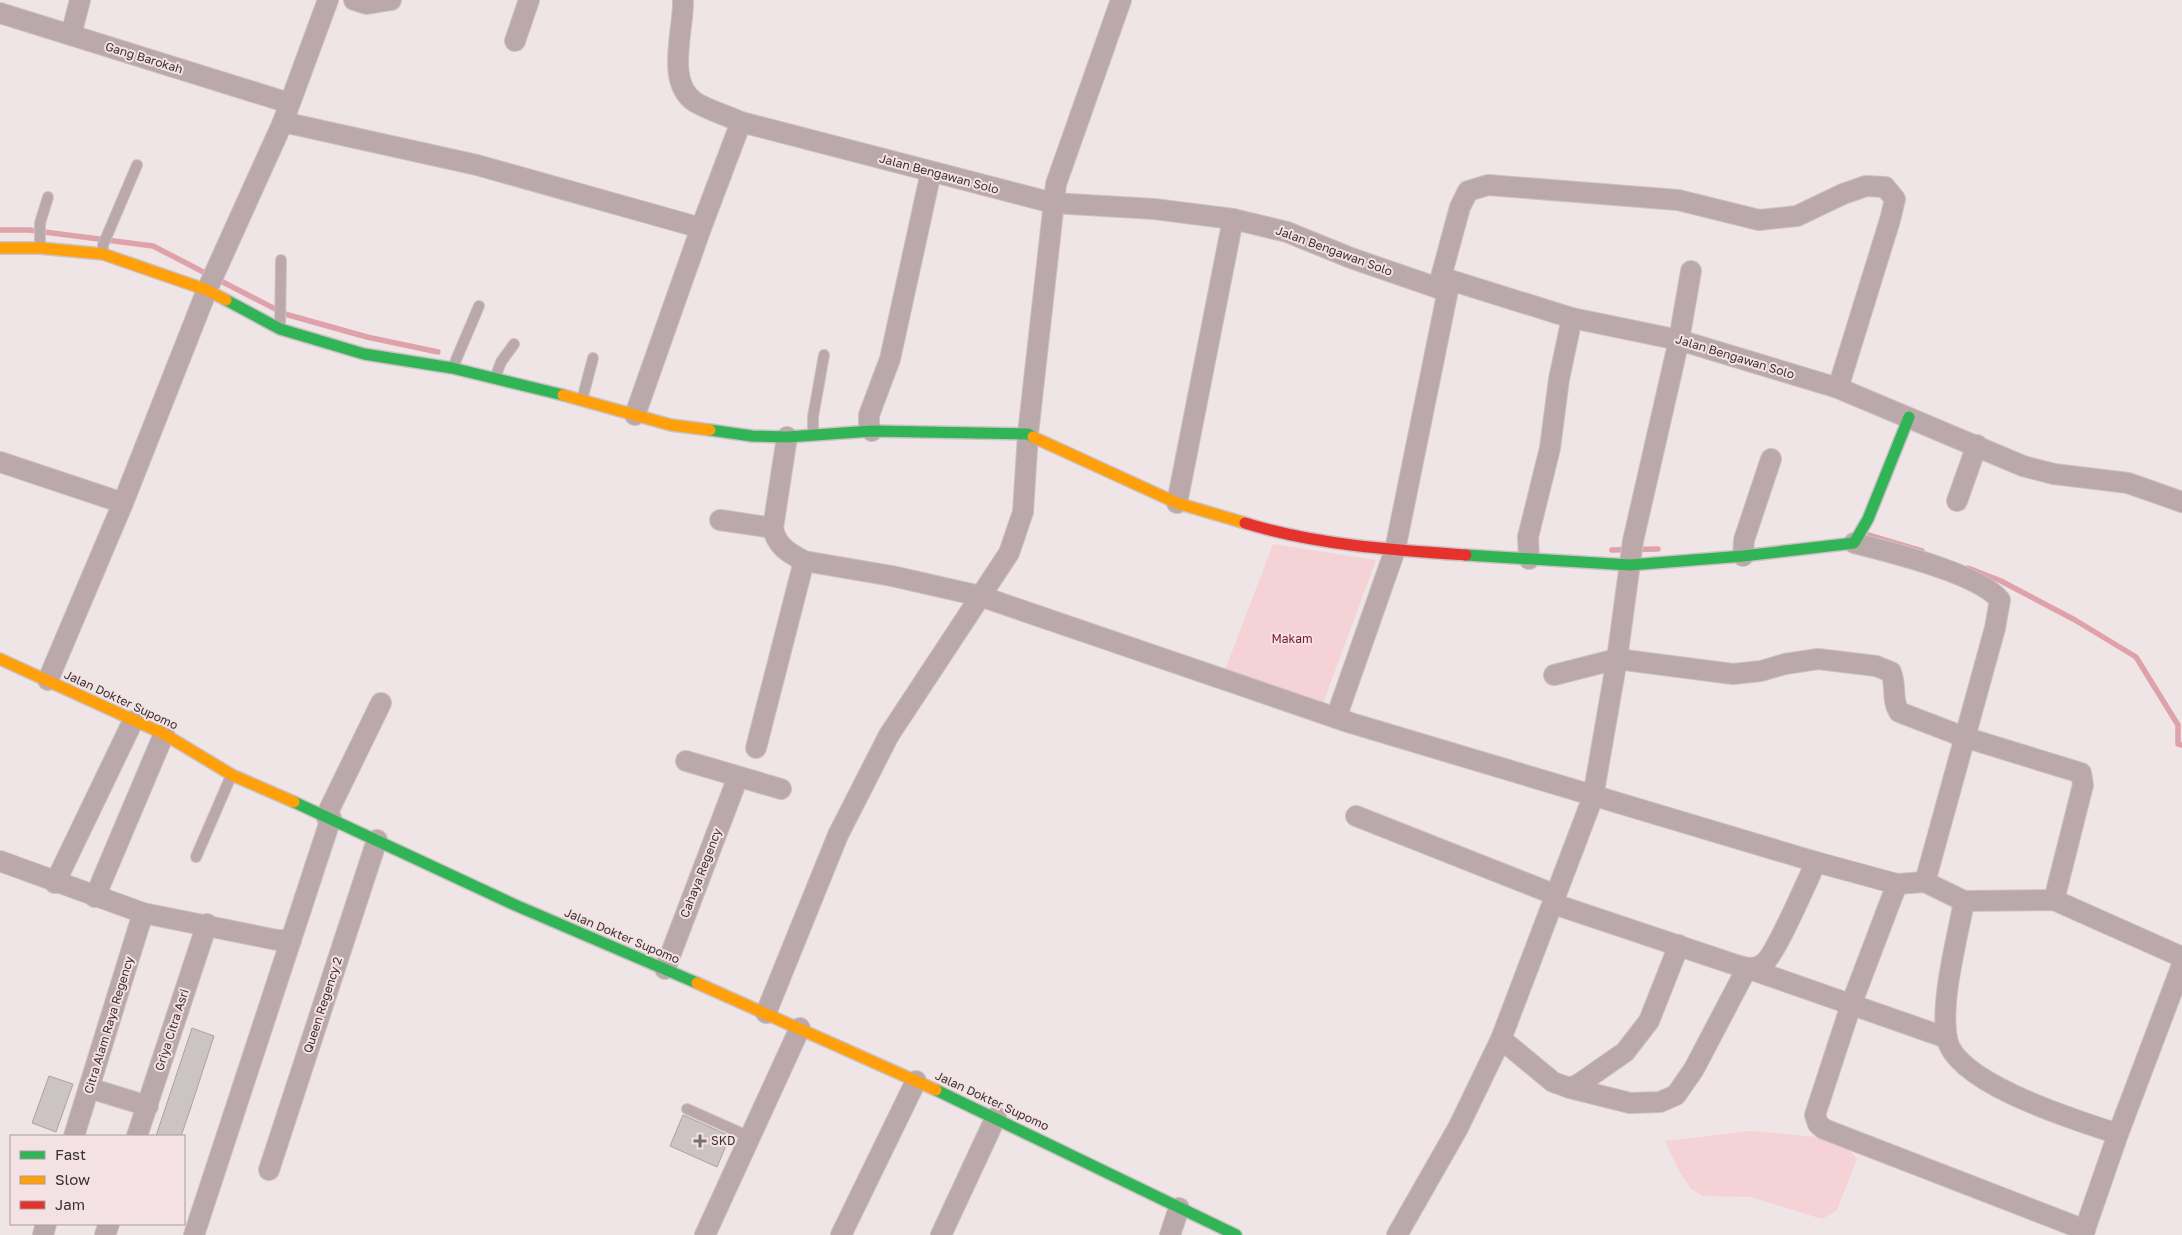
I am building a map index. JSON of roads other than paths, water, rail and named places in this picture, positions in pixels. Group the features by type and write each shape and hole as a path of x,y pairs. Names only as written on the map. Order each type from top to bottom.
{"street":[{"path":"70,35 80,0"},
{"path":"48,680 124,503 211,282 286,112 328,0"},
{"path":"354,0 367,4 391,0"},
{"path":"515,41 529,0"},
{"name":"Jalan Bengawan Solo","path":"683,0 679,66 682,89 695,102 741,122 1053,203 1154,209 1233,219 1287,232 1351,258 1572,318 1679,340 1838,388 2023,466 2054,474 2128,484 2182,502"},
{"path":"766,1013 838,835 885,744 1009,553 1017,533 1023,512 1028,434 1053,203 1064,157 1121,0"},
{"name":"Gang Barokah","path":"0,14 70,35 286,112 701,228"},
{"path":"638,407 701,228 741,122"},
{"path":"870,424 890,359 931,172"},
{"path":"1336,718 1397,540 1444,284 1460,207 1468,191 1488,185 1678,200 1759,220 1797,216 1866,186 1885,187 1895,198 1890,220 1838,388"},
{"path":"1178,496 1233,219"},
{"path":"0,248 40,243 103,250 211,282 280,326 364,354 454,364 496,376 584,393 638,407 671,425 752,436 787,437 870,424 1028,434 1178,496 1280,534 1397,540 1528,550 1632,554 1854,543 1922,561 1968,580 2000,600 1995,628 1925,882"},
{"path":"1397,1235 1458,1128 1502,1039 1594,797 1632,554 1679,340 1691,271"},
{"path":"1528,550 1550,448 1559,379 1572,318"},
{"path":"1854,543 1868,519 1909,417"},
{"path":"787,437 773,528 774,536 780,546 804,560 892,576 980,596 1336,718 1594,797 1816,862 1898,884 1925,882 1964,901 2054,900 2182,958"},
{"path":"1957,501 1977,445"},
{"path":"1743,549 1772,459"},
{"path":"0,462 124,503"},
{"path":"720,520 773,528"},
{"path":"756,748 804,560"},
{"name":"Jalan Dokter Supomo","path":"0,659 164,734 232,775 329,817 515,905 916,1080 996,1117 1236,1235"},
{"path":"1554,675 1617,659 1732,674 1761,671 1785,664 1818,659 1876,666 1890,672 1895,684 1894,703 1899,712 1964,737 2081,773 2083,785 2054,900"},
{"path":"194,1235 291,940 329,817 381,703"},
{"path":"55,883 133,721"},
{"path":"95,897 164,734"},
{"path":"686,761 782,789"},
{"name":"Cahaya Regency","path":"665,969 738,777"},
{"path":"1356,816 1555,900 1851,1006 1947,1038"},
{"name":"Queen Regency 2","path":"269,1170 377,840"},
{"path":"0,861 55,883 144,913 207,924 277,940 291,940"},
{"path":"1502,1039 1553,1082 1570,1088 1630,1103 1660,1102 1676,1095 1694,1069 1747,968 1762,964 1770,957 1816,862"},
{"path":"1898,884 1851,1006 1815,1115 1818,1124 1824,1129 2084,1232 2118,1134 2182,965"},
{"path":"1964,901 1946,1003 1947,1038 1958,1058 1992,1085 2022,1099 2118,1134"},
{"name":"Citra Alam Raya Regency","path":"74,1135 144,913"},
{"name":"Griya Citra Asri","path":"138,1135 207,924"},
{"path":"1570,1088 1597,1073 1625,1052 1649,1021 1678,945"},
{"path":"704,1235 800,1028"},
{"path":"841,1235 916,1080"},
{"path":"89,1088 148,1106"},
{"path":"941,1235 996,1117"},
{"path":"1170,1235 1179,1208"}],"lane":[{"path":"103,250 107,234 137,166"},
{"path":"40,243 40,223 48,197"},
{"path":"280,326 281,260"},
{"path":"454,364 479,306"},
{"path":"496,376 501,362 514,344"},
{"path":"813,432 813,416 824,355"},
{"path":"584,393 593,358"},
{"path":"196,857 232,775"},
{"path":"687,1109 750,1136"}],"waterway":[{"path":"0,230 29,230 153,246 285,314 367,337 438,352"},
{"path":"1868,535 1922,551"},
{"path":"1612,550 1658,549"},
{"path":"1968,568 2001,581 2075,620 2136,657 2178,725 2178,744 2182,745"}],"place":[{"name":"SKD","path":"700,1141"}],"park label":[{"name":"Makam","path":"1292,639"}]}
